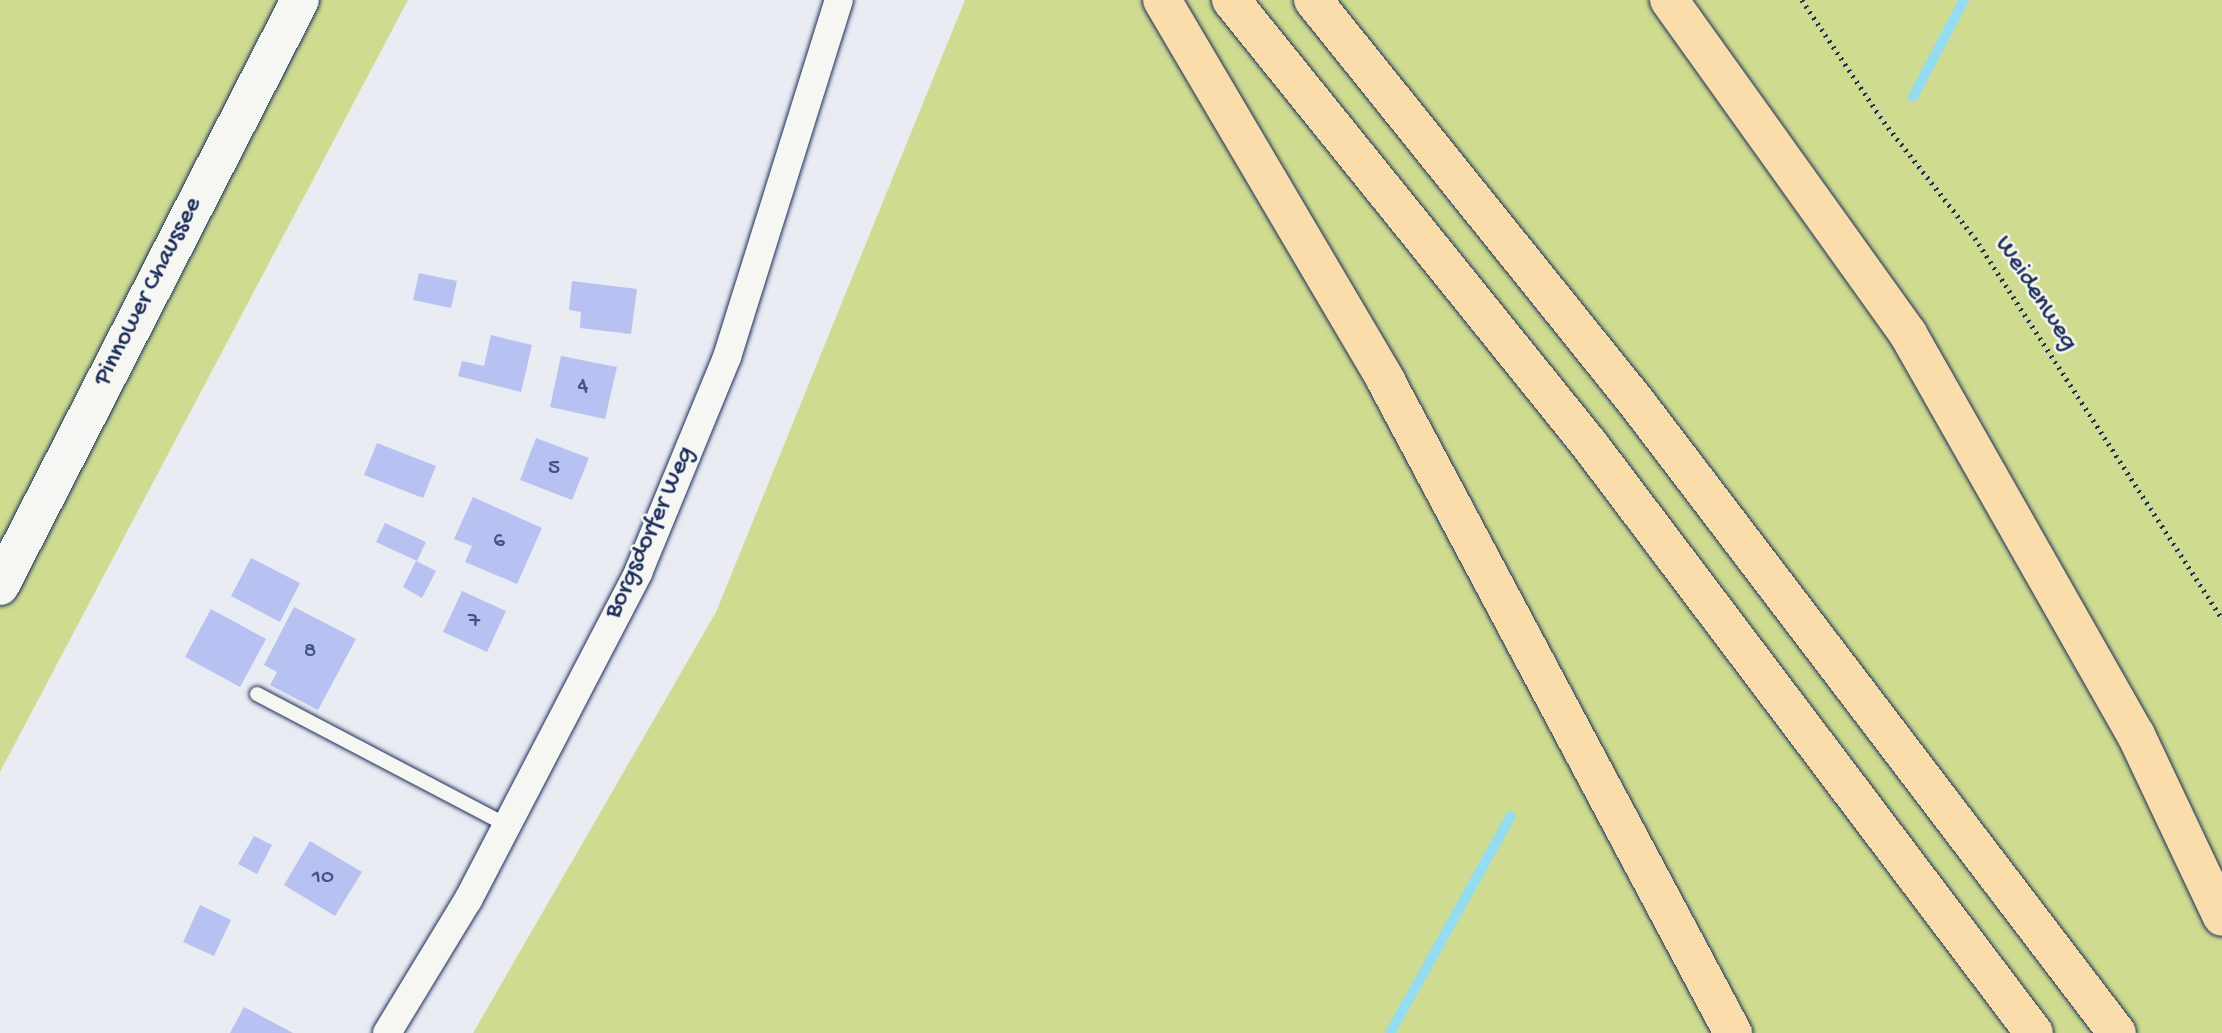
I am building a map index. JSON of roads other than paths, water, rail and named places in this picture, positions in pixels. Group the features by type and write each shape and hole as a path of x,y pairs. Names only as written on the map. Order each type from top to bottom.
{"highway":[{"path":"1162,0 1379,369 1733,1033"},
{"path":"1231,0 1589,444 2034,1033"},
{"path":"1313,0 1637,403 2117,1033"},
{"path":"1669,0 1908,334 2136,735 2222,917"}],"main road":[{"name":"Pinnower Chaussee","path":"0,586 300,0"}],"street":[{"name":"Borgsdorfer Weg","path":"387,1033 506,825 638,573 727,358 839,0"}],"lane":[{"path":"257,694 506,825"}],"waterway":[{"path":"1913,97 1964,0"},
{"path":"1390,1033 1511,816"}]}
